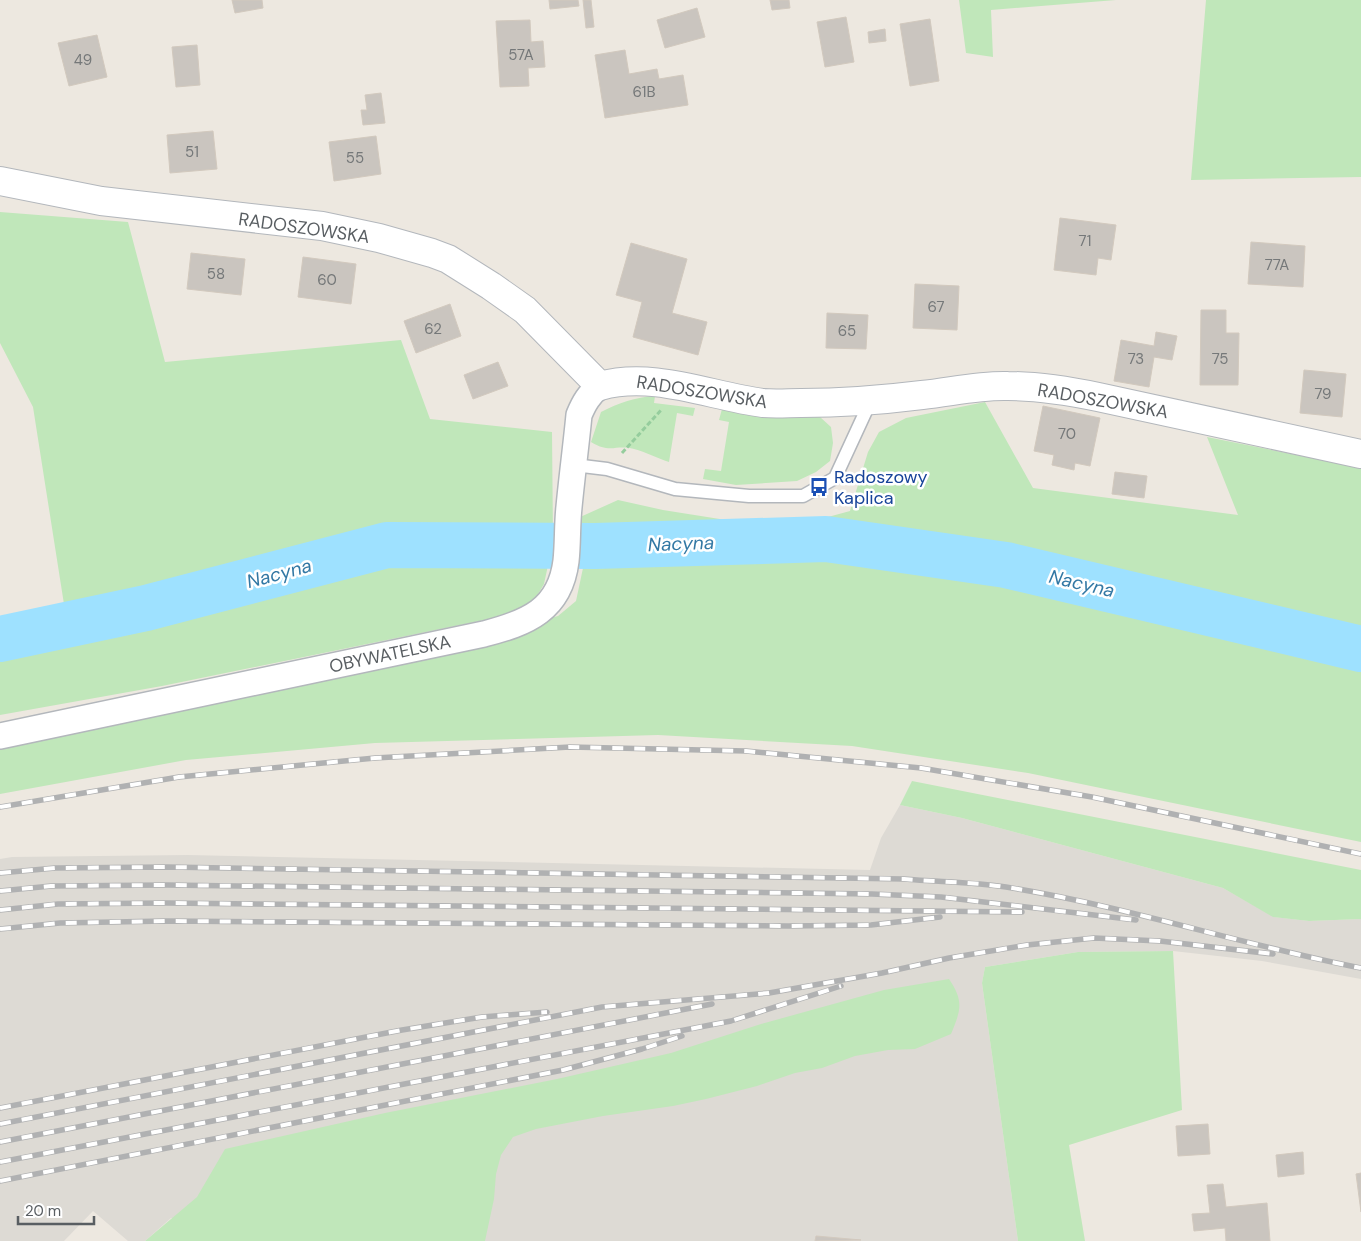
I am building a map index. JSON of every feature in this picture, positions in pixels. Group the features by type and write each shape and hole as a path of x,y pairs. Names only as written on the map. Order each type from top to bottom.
{"street":[{"name":"RADOSZOWSKA","path":"0,181 101,201 322,226 379,238 432,253 448,259 525,310 600,386 628,380 682,387 764,403 819,403 871,400 1008,386 1068,391 1361,454"},
{"name":"OBYWATELSKA","path":"0,736 484,634 530,619 556,593 563,578 579,415 591,393 600,386"}],"lane":[{"path":"574,465 607,469 675,489 750,496 803,496 836,478 871,400"}],"path":[{"path":"607,469 682,387"}],"shaded area":[{"path":"900,805 962,818 1223,888 1274,917 1309,921 1361,919 1361,979 1262,961 1173,951 1078,952 985,967 982,983 1018,1241 322,1241 171,1218 145,1241 128,1241 93,1211 64,1241 0,1241 0,859 12,857 188,855 870,870 881,838"}],"green space":[{"path":"959,0 1116,0 991,10 993,57 966,53"},
{"path":"1206,0 1361,0 1361,177 1191,180"},
{"path":"0,212 128,222 165,362 401,340 430,419 552,432 553,537 385,540 149,601 66,617 33,407 0,343"},
{"path":"655,396 654,403 695,408 693,416 677,413 669,462 634,449 622,447 608,448 591,442 601,412 627,401"},
{"path":"985,402 1033,488 1238,515 1207,437 1361,468 1361,637 1019,555 880,538 828,535 579,538 578,518 618,500 663,510 726,520 817,520 850,511 868,452 879,432 906,418"},
{"path":"722,409 820,417 831,427 833,443 830,461 816,472 797,481 736,485 703,479 705,469 721,471 729,422 719,420"},
{"path":"825,545 1289,639 1361,656 1361,842 1028,773 852,746 658,735 375,743 186,760 0,794 0,749 314,683 558,616 576,601 586,554"},
{"path":"383,556 550,556 544,584 528,611 162,686 0,715 0,652 206,611"},
{"path":"912,781 1361,870 1361,919 1309,921 1273,917 1223,888 962,818 900,805"},
{"path":"1173,951 1182,1110 1069,1145 1085,1241 1018,1241 982,983 985,967 1078,952"},
{"path":"949,979 959,1000 959,1012 951,1034 915,1049 888,1050 855,1056 822,1068 795,1073 757,1086 706,1099 536,1129 513,1137 501,1155 485,1241 145,1241 197,1197 225,1149 385,1113 557,1079 671,1053 761,1024 884,990"}],"building":[{"path":"232,0 262,0 263,8 235,13"},
{"path":"549,0 578,0 579,6 550,9"},
{"path":"583,0 591,0 594,27 586,28"},
{"path":"770,0 789,0 790,8 772,10"},
{"path":"697,8 705,37 665,48 657,20"},
{"path":"846,17 854,62 825,67 817,22"},
{"path":"930,19 939,81 910,86 900,24"},
{"path":"530,20 531,42 543,41 545,67 528,68 529,86 500,87 496,21"},
{"path":"885,29 886,41 869,43 868,32"},
{"path":"97,35 107,77 69,86 58,43"},
{"path":"197,45 200,85 176,87 172,47"},
{"path":"625,50 629,74 657,69 659,79 683,75 688,105 605,118 595,55"},
{"path":"381,93 385,123 363,125 361,110 367,110 365,95"},
{"path":"213,131 217,169 170,173 167,135"},
{"path":"376,136 381,174 334,181 329,142"},
{"path":"1060,218 1116,225 1111,260 1098,258 1096,275 1054,270"},
{"path":"1251,242 1305,246 1303,287 1248,284"},
{"path":"631,243 687,259 672,313 707,322 698,355 633,337 642,302 616,295"},
{"path":"191,253 245,259 241,295 187,289"},
{"path":"303,257 356,264 351,304 298,297"},
{"path":"915,284 959,286 957,330 913,328"},
{"path":"450,304 461,336 416,353 404,321"},
{"path":"1201,310 1226,310 1226,333 1239,333 1238,385 1200,385"},
{"path":"827,313 868,315 866,349 826,348"},
{"path":"1156,332 1177,336 1172,360 1154,357 1149,387 1114,381 1121,340 1154,346"},
{"path":"498,362 508,386 473,399 464,375"},
{"path":"1304,370 1346,374 1342,417 1300,413"},
{"path":"1043,406 1100,418 1090,466 1075,463 1074,470 1052,465 1054,455 1034,451"},
{"path":"1115,472 1147,476 1144,498 1112,494"},
{"path":"1208,1124 1210,1154 1178,1156 1176,1126"},
{"path":"1303,1152 1304,1174 1278,1177 1276,1155"},
{"path":"1361,1173 1361,1212 1356,1174"},
{"path":"1223,1184 1226,1207 1267,1203 1270,1241 1226,1241 1225,1228 1194,1231 1192,1214 1210,1213 1207,1185"},
{"path":"816,1236 861,1240 815,1241"}],"waterway":[{"name":"Nacyna","path":"0,639 146,608 387,545 595,546 826,539 1006,565 1361,649"}],"railway":[{"path":"0,807 179,777 375,758 570,747 746,751 921,768 1092,797 1361,854"},
{"path":"0,873 55,868 167,867 904,879 968,883 1006,887 1095,904 1317,959 1361,968"},
{"path":"0,891 51,886 167,885 872,894 941,897 1136,920"},
{"path":"0,910 58,904 166,903 1022,912"},
{"path":"0,929 60,923 166,921 871,925 940,917"},
{"path":"0,1124 602,1007 769,993 1027,945 1094,938 1160,941 1273,954"},
{"path":"0,1162 731,1021 841,986"},
{"path":"0,1142 712,1004"},
{"path":"0,1108 402,1030 482,1017 547,1012"},
{"path":"0,1181 563,1070 642,1049 682,1036"}],"place":[{"name":"Radoszowy Kaplica","path":"819,487"}]}
